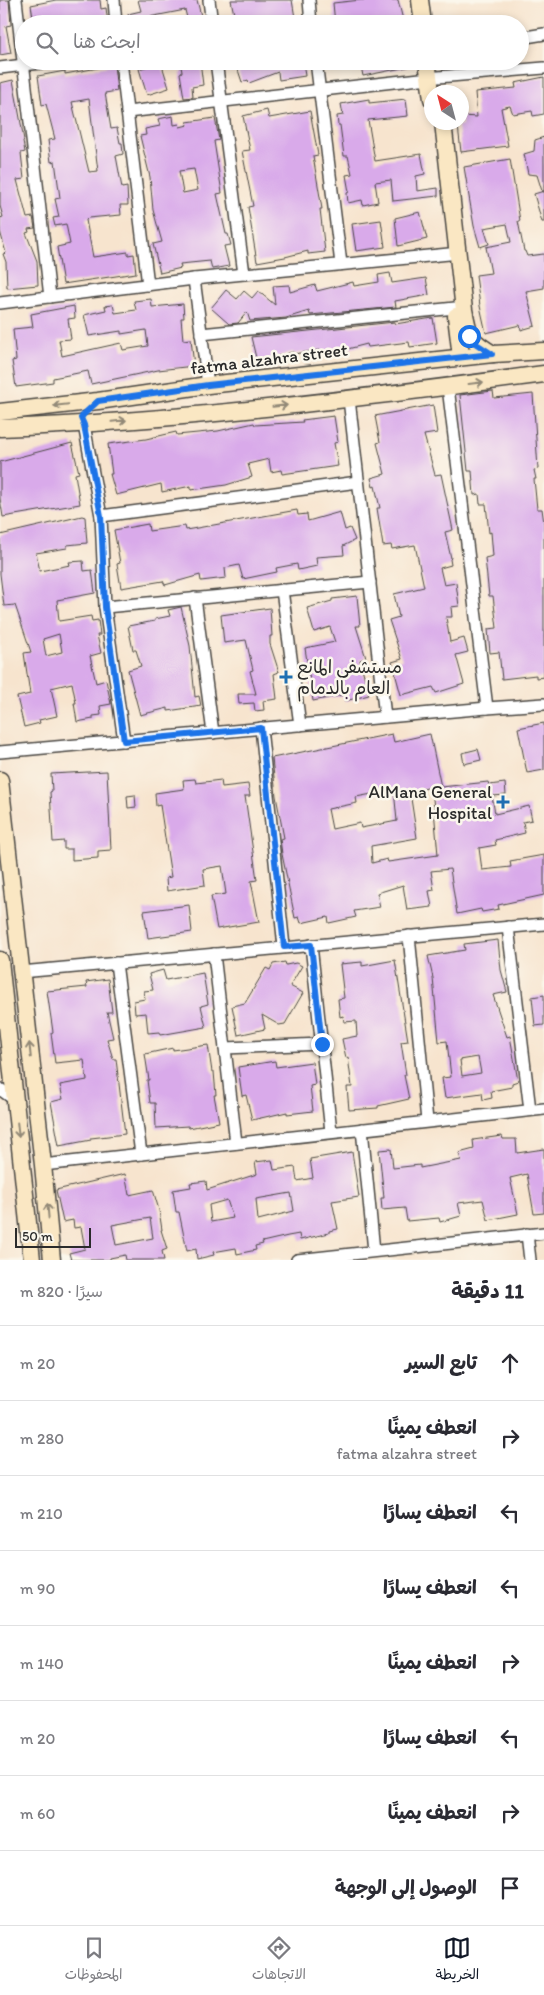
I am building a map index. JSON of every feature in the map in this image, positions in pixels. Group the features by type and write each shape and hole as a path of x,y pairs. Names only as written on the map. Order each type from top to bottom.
{"street":[{"path":"16,0 18,15"},
{"path":"114,0 115,15"},
{"path":"209,0 211,15"},
{"path":"308,0 310,15"},
{"path":"420,0 422,15"},
{"path":"430,0 431,15"},
{"path":"529,36 544,34"},
{"path":"0,68 15,66"},
{"path":"529,69 544,68"},
{"path":"25,70 50,296"},
{"path":"122,70 148,285"},
{"path":"217,70 244,274"},
{"path":"317,70 341,264"},
{"path":"127,112 522,70"},
{"path":"435,130 461,357"},
{"path":"444,130 464,310 469,336 475,343 492,354"},
{"path":"0,303 194,279 449,254"},
{"path":"194,279 208,385"},
{"path":"201,334 455,308"},
{"name":"fatma alzahra street","path":"0,412 98,401 208,385 461,357 544,351"},
{"path":"0,428 84,425 349,399 544,374"},
{"path":"448,387 487,708"},
{"path":"349,399 386,717"},
{"path":"98,401 81,418 84,425 101,516 105,607 124,741"},
{"path":"101,516 358,482"},
{"path":"105,607 370,582"},
{"path":"282,590 300,725"},
{"path":"195,598 213,733"},
{"path":"0,752 544,704"},
{"path":"261,728 284,947"},
{"path":"0,780 52,1260"},
{"path":"22,972 544,924"},
{"path":"508,927 530,1110"},
{"path":"409,936 428,1122"},
{"path":"311,945 331,1132"},
{"path":"214,954 236,1143"},
{"path":"0,960 4,1042 15,1100 32,1260"},
{"path":"116,963 141,1154"},
{"path":"225,1048 322,1044"},
{"path":"0,1089 15,1100"},
{"path":"43,1165 544,1109"},
{"path":"362,1129 374,1252"},
{"path":"297,1260 357,1257 374,1252 544,1233"},
{"path":"528,1234 530,1260"}],"building":[{"path":"0,0 9,0 11,25 6,26 11,53 0,55"},
{"path":"56,0 100,0 101,9 106,8 107,15 33,15 31,5"},
{"path":"138,0 197,0 201,15 186,15 185,10 159,15 128,14 141,11"},
{"path":"231,0 292,0 294,15 234,15"},
{"path":"361,0 398,0 402,15 334,15 333,3"},
{"path":"87,70 115,70 117,91 105,93 111,129 117,128 120,143 122,143 123,154 116,156 122,188 127,187 128,205 120,205 121,215 88,218 86,220 93,257 128,252 128,255 134,254 136,273 63,284 57,247 70,244 66,224 55,226 53,218 59,217 55,199 60,198 55,161 51,162 48,140 55,139 46,104 42,105 38,76 65,71 65,74","holes":["89,99 98,171 89,172 72,102"]},
{"path":"139,70 163,70 169,88 147,95"},
{"path":"182,70 201,70 203,85 192,87 193,97 184,98 180,73"},
{"path":"238,70 304,70 305,76 279,80 278,72 249,83 248,80 242,82"},
{"path":"362,70 392,70 363,76"},
{"path":"544,77 544,114 533,116 532,111 513,114 510,106 501,108 508,146 461,152 458,130 469,130 469,116 477,117 475,92 516,88 515,83"},
{"path":"13,80 25,152 21,153 24,179 17,180 27,218 33,217 35,228 28,229 29,232 26,233 37,261 38,285 7,288 6,262 3,254 6,253 0,231 0,218 3,217 0,206 0,83"},
{"path":"369,99 369,103 406,99 408,116 368,120 375,161 421,154 425,174 416,176 417,191 438,188 438,196 393,201 391,180 375,182 378,202 363,205 362,200 348,203 347,193 349,192 346,175 352,174 348,156 344,156 337,116 343,115 341,104"},
{"path":"267,110 269,118 310,111 318,155 313,156 322,209 320,209 325,252 308,254 308,251 257,262 248,207 253,206 242,151 250,150 243,116"},
{"path":"173,116 174,125 179,124 180,127 188,125 187,122 215,118 219,140 214,141 222,193 217,194 226,234 228,234 231,245 224,246 229,266 212,269 210,261 180,264 181,268 160,273 153,244 162,242 153,210 150,177 140,136 146,135 145,129 160,126 158,119","holes":["194,169 198,190 183,193 179,171"]},
{"path":"544,137 544,191 542,191 537,175 528,174 524,154 534,151 535,140"},
{"path":"510,159 524,251 527,256 544,254 544,288 526,291 535,326 521,330 520,325 486,333 476,275 491,273 486,247 511,242 507,224 484,228 489,244 480,247 474,226 464,167"},
{"path":"544,191 544,222 542,222 534,194"},
{"path":"420,212 427,239 398,246 395,218"},
{"path":"381,220 385,247 356,251 352,224"},
{"path":"390,273 392,283 426,278 429,295 395,301 396,307 310,315 309,311 286,318 250,321 247,312 238,323 229,324 211,308 226,290 237,299 244,291 252,298 258,291 275,305 273,286 289,285 290,292 315,285 317,291 353,282 354,286 379,282 378,275"},
{"path":"151,299 152,307 183,304 184,318 181,318 183,340 191,339 194,366 158,370 91,384 88,371 53,378 53,382 16,387 12,361 16,360 13,329 33,327 31,314 74,306 75,318 68,319 71,339 59,340 62,356 121,343 123,350 148,346 146,330 121,334 121,331 89,336 84,315 106,310 105,306 113,305 115,313 136,310 134,301"},
{"path":"433,318 437,343 410,347 409,342 368,347 367,344 332,353 332,350 320,353 319,350 294,354 293,352 257,362 251,337 395,322 395,324"},
{"path":"493,391 494,398 533,394 538,469 534,470 536,479 534,479 537,509 542,509 544,523 544,677 536,678 536,675 502,679 499,652 490,653 488,629 497,628 493,596 489,596 485,558 493,556 491,532 489,533 486,504 480,504 479,494 474,495 472,471 468,471 460,395"},
{"path":"433,405 437,433 424,435 435,475 441,474 453,530 445,532 451,565 440,568 444,585 456,583 459,606 451,607 452,617 446,617 450,642 464,638 468,652 456,655 464,684 436,693 433,687 401,695 392,662 402,659 389,620 399,617 394,594 424,587 415,545 392,549 391,545 383,546 377,508 380,508 375,486 373,487 371,478 385,474 377,443 380,442 375,416"},
{"path":"334,416 338,442 334,443 338,466 282,474 281,470 271,472 269,459 248,464 252,477 226,485 191,490 191,486 162,492 161,484 116,495 110,474 112,474 108,444 146,439 176,432 177,435 218,431 254,423 255,425 303,422 302,420"},
{"path":"72,443 79,473 75,474 80,504 3,517 0,498 0,462"},
{"path":"297,510 298,515 307,514 308,521 340,512 345,530 350,528 355,540 343,546 344,555 316,557 317,566 298,570 297,564 276,568 277,572 243,579 239,565 225,568 226,578 201,581 200,575 165,585 163,581 121,588 117,564 120,563 114,530 148,524 149,531 185,526 186,530"},
{"path":"82,516 85,517 87,543 67,545 67,548 36,553 40,571 70,565 69,562 83,561 84,571 92,570 95,593 57,600 59,621 91,616 92,621 98,620 100,635 97,635 101,653 90,656 96,683 106,680 111,704 100,706 101,715 93,716 93,719 77,722 72,683 51,688 57,716 39,720 40,723 24,727 17,697 30,694 24,653 31,652 15,605 4,606 0,574 0,535","holes":["59,634 62,652 46,656 43,639"]},
{"path":"357,596 360,626 356,626 366,658 360,660 369,695 345,701 343,695 313,701 305,648 335,642 330,627 314,632 307,608 332,601 332,599"},
{"path":"181,607 190,646 195,697 199,696 201,706 168,711 168,708 140,715 128,670 141,666 136,650 133,650 128,626 170,616 168,610"},
{"path":"270,608 272,636 270,636 270,644 279,672 274,674 277,699 263,701 264,710 255,711 254,703 239,704 238,694 256,694 250,671 253,670 246,640 224,643 221,615"},
{"path":"544,723 544,770 527,773 518,728"},
{"path":"392,734 394,742 430,734 441,787 488,782 489,785 505,783 506,795 492,796 495,814 529,806 532,820 523,822 525,833 495,840 496,845 479,848 482,870 511,867 510,861 544,855 544,895 498,905 499,909 482,912 481,909 457,914 450,869 431,871 434,890 429,891 432,907 407,910 403,885 377,893 380,907 354,911 356,917 329,923 328,917 301,923 299,917 295,918 282,854 280,839 284,838 276,796 272,758","holes":["432,787 438,855 388,862 387,859 372,863 371,846 417,838 410,792","394,790 397,821 361,828 360,823 332,829 328,809 357,803 356,797"]},
{"path":"478,749 481,760 464,764 462,753"},
{"path":"107,771 111,850 98,851 98,858 72,860 72,849 64,849 64,841 53,842 50,792 52,791 51,774"},
{"path":"195,779 196,783 221,780 222,787 248,784 250,796 245,796 257,880 251,881 259,922 217,929 211,896 226,894 222,866 203,869 205,885 167,891 166,878 171,877 160,805 156,806 155,793 184,789 183,780"},
{"path":"135,795 136,807 128,808 127,796"},
{"path":"189,905 192,932 148,938 144,911"},
{"path":"498,940 501,970 507,992 493,995 507,1037 510,1036 518,1081 512,1083 512,1087 491,1091 492,1098 483,1100 482,1093 445,1098 442,1078 451,1077 447,1041 439,1042 433,978 428,956 465,950 464,944","holes":["478,1057 481,1073 462,1076 460,1060"]},
{"path":"395,960 408,1041 401,1042 406,1075 404,1075 409,1099 378,1106 378,1108 349,1110 347,1087 352,1087 348,1057 346,1058 342,1039 357,1036 356,1021 344,1022 343,1016 340,1017 338,999 344,998 340,964 362,962 362,966"},
{"path":"285,962 286,965 296,963 302,966 290,986 303,993 285,1024 279,1025 262,1015 265,1029 238,1035 232,1006 245,1003 266,968 270,970 273,964"},
{"path":"163,970 166,980 203,973 208,1004 201,1006 206,1027 160,1035 159,1032 148,1033 146,1013 135,1014 134,1001 145,999 144,991 153,990 149,974"},
{"path":"108,979 112,1012 107,1012 113,1038 107,1039 113,1059 116,1059 125,1134 91,1138 91,1140 59,1146 51,1102 63,1099 60,1085 87,1080 84,1060 55,1063 47,991 87,987 86,982"},
{"path":"544,995 544,1025 535,1026 532,997"},
{"path":"208,1045 212,1072 214,1072 216,1095 214,1095 219,1122 189,1128 188,1126 156,1128 155,1103 150,1103 145,1054 173,1048 173,1050"},
{"path":"275,1061 276,1067 312,1062 315,1085 310,1086 313,1111 287,1114 287,1112 252,1120 246,1095 242,1096 238,1067"},
{"path":"502,1136 503,1139 516,1139 517,1153 544,1149 544,1213 534,1214 527,1174 510,1178 518,1214 488,1220 483,1200 458,1203 461,1216 440,1222 439,1218 407,1221 405,1208 382,1210 381,1198 384,1198 379,1150 391,1149 393,1168 420,1165 420,1168 461,1160 459,1153 474,1149 473,1140"},
{"path":"352,1152 359,1197 332,1201 338,1229 300,1240 299,1234 262,1242 263,1244 255,1246 256,1250 237,1254 236,1248 213,1252 214,1255 197,1259 196,1249 187,1251 179,1212 176,1212 173,1190 191,1187 190,1183 206,1181 207,1190 257,1174 255,1162 272,1160 274,1170 295,1167 297,1181 313,1178 310,1159","holes":["291,1193 294,1211 258,1220 256,1199","227,1200 233,1218 211,1222 209,1205"]},
{"path":"125,1174 129,1195 153,1190 167,1249 162,1251 164,1260 126,1260 125,1255 110,1258 110,1260 71,1260 69,1253 85,1249 81,1227 74,1228 73,1220 63,1222 56,1190","holes":["150,1218 153,1238 116,1245 112,1225"]}],"place":[{"name":"مستشفى المانع العام بالدمام","path":"286,677"},
{"name":"AlMana General Hospital","path":"503,802"}],"route":[{"path":"322,1044 311,945 284,947 261,728 124,741 105,607 101,516 84,425 81,418 98,401 208,385 492,354 475,343 469,336"}]}
